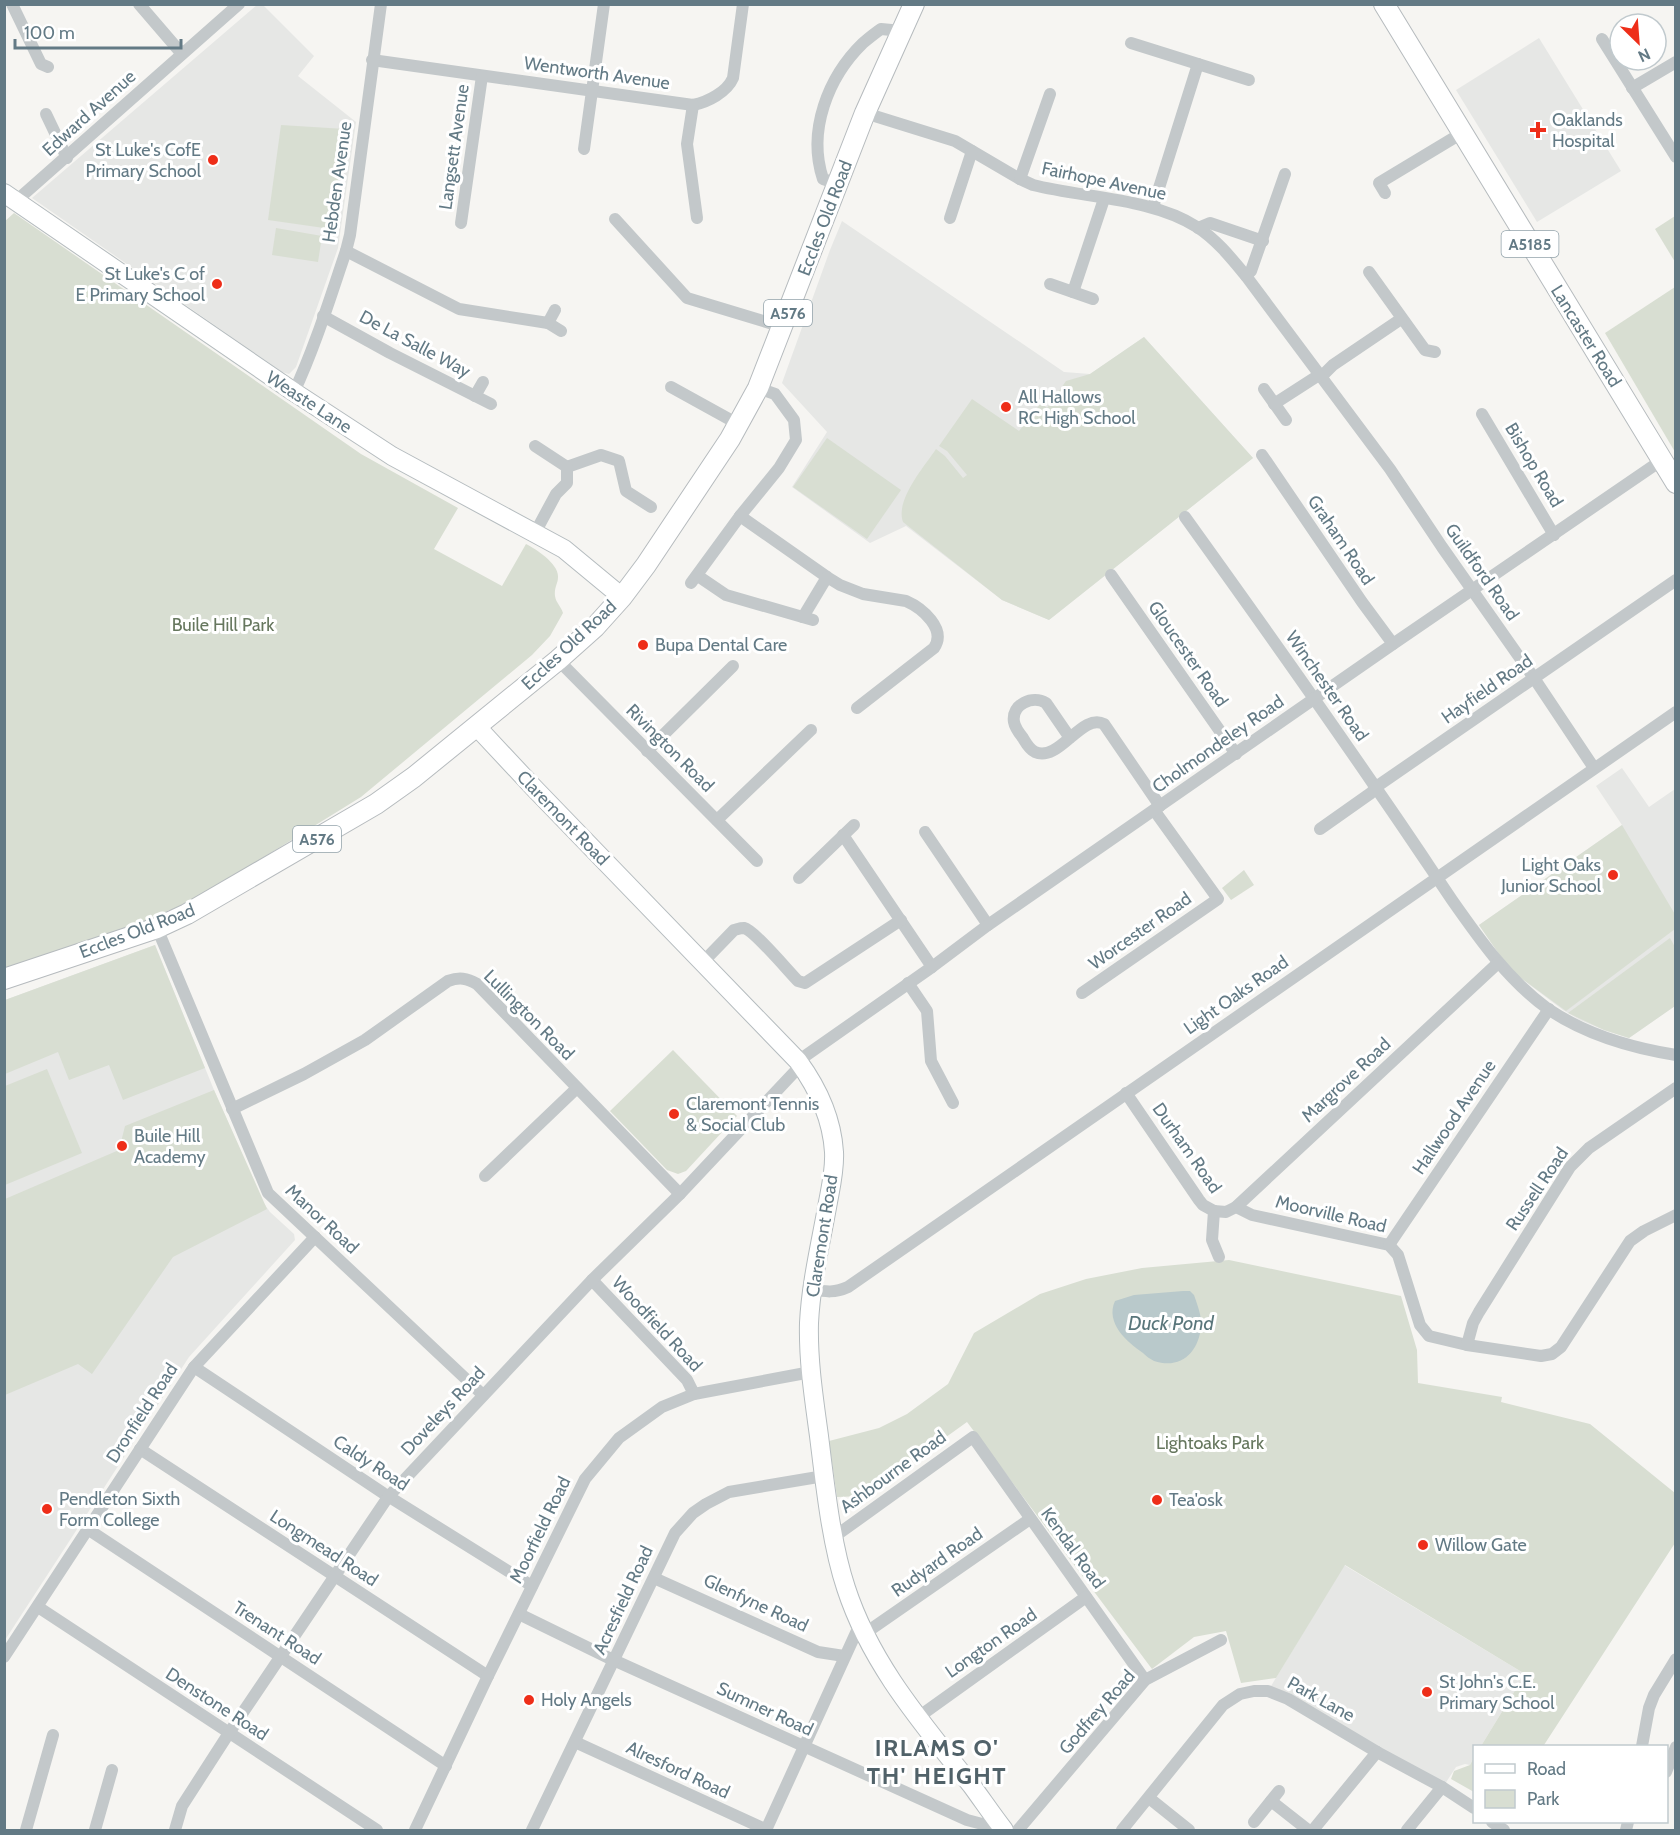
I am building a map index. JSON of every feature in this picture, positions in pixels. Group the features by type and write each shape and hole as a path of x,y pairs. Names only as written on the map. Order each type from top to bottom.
{"main road":[{"name":"Eccles Old Road","path":"4,979 157,928 207,904 376,804 477,727 596,627 646,565 730,440 758,388 865,113 914,4"},
{"name":"Lancaster Road","path":"1384,4 1676,483"},
{"name":"Weaste Lane","path":"10,197 294,392 392,456 564,549 622,597"},
{"name":"Claremont Road","path":"477,727 799,1063 820,1100 831,1131 834,1152 832,1176 812,1289 809,1325 811,1372 824,1476 845,1587 862,1629 884,1670 917,1718 974,1789 991,1827"}],"street":[{"path":"12,4 40,64 48,67"},
{"path":"140,4 182,54"},
{"name":"Edward Avenue","path":"10,197 67,158 239,4"},
{"name":"Hebden Avenue","path":"294,392 350,235 381,4"},
{"path":"584,149 604,4"},
{"path":"697,218 687,144 693,105 706,102 731,84 743,4"},
{"path":"837,184 823,179 819,166 818,130 829,92 843,66 863,43 881,28 902,31"},
{"path":"1602,39 1676,158"},
{"path":"1131,43 1249,80"},
{"name":"Wentworth Avenue","path":"372,60 693,105"},
{"path":"1632,88 1676,62"},
{"path":"1153,207 1198,64"},
{"name":"Langsett Avenue","path":"461,223 483,76"},
{"path":"1020,179 1050,94"},
{"name":"Fairhope Avenue","path":"865,113 955,141 1033,185 1153,207 1198,228 1230,257 1246,276 1338,399"},
{"path":"46,114 67,158"},
{"path":"1385,193 1379,183 1462,133"},
{"path":"950,218 972,151"},
{"path":"1246,276 1251,271 1263,241 1285,174"},
{"path":"1073,292 1104,199"},
{"path":"615,219 687,298 783,327"},
{"path":"1198,228 1210,223 1263,241"},
{"path":"346,250 459,309 548,323 561,331"},
{"path":"1369,272 1425,350 1435,352"},
{"path":"1050,284 1093,299"},
{"path":"548,323 555,310"},
{"name":"De La Salle Way","path":"323,316 491,404"},
{"path":"1274,404 1320,376 1401,319"},
{"path":"475,396 483,382"},
{"path":"671,387 738,424"},
{"path":"758,388 775,394 794,420 796,440 779,468 740,516 695,579 726,595 808,618 827,577"},
{"path":"1264,389 1286,420"},
{"name":"Guildford Road","path":"1338,399 1390,469 1594,768"},
{"name":"Bishop Road","path":"1482,414 1554,535"},
{"path":"536,446 567,467"},
{"path":"567,467 601,455 619,461 626,491 651,507"},
{"name":"Graham Road","path":"1262,455 1393,644"},
{"name":"Cholmondeley Road","path":"799,1063 988,925 1662,460"},
{"path":"535,533 556,494 567,483 567,467"},
{"path":"740,516 827,577 852,590 906,601 914,605 927,616 938,633 939,640 934,648 856,708"},
{"name":"Winchester Road","path":"1185,516 1498,963 1517,983 1549,1009 1573,1023 1599,1035 1676,1055"},
{"name":"Gloucester Road","path":"1111,575 1236,754"},
{"name":"Hayfield Road","path":"1320,829 1371,793 1376,787 1676,580"},
{"name":"Rivington Road","path":"558,660 757,861"},
{"path":"647,751 733,666"},
{"path":"1070,738 1046,703 1041,700 1026,701 1015,712 1013,717 1015,726 1033,751 1043,753 1070,738 1090,723 1095,721 1104,724 1157,808"},
{"name":"Light Oaks Road","path":"812,1289 829,1292 848,1287 1676,712"},
{"path":"717,820 812,730"},
{"name":"Worcester Road","path":"1082,993 1218,899 1157,808"},
{"path":"799,878 854,825"},
{"path":"925,832 988,925"},
{"path":"843,835 932,967"},
{"path":"703,962 735,930 741,928 750,931 798,981 804,983 901,920"},
{"name":"Manor Road","path":"157,928 268,1193 483,1395"},
{"name":"Margrove Road","path":"1236,1207 1498,963"},
{"name":"Lullington Road","path":"232,1109 355,1046 388,1025 443,984 460,978 466,979 477,984 680,1194"},
{"path":"908,983 927,1011 932,1062 953,1103"},
{"name":"Hallwood Avenue","path":"1389,1245 1549,1009"},
{"name":"Doveleys Road","path":"176,1830 182,1806 388,1497 592,1280 680,1194 799,1063"},
{"path":"486,1176 577,1088"},
{"name":"Russell Road","path":"1467,1345 1479,1311 1570,1167 1589,1148 1676,1088"},
{"name":"Durham Road","path":"1126,1093 1199,1200 1208,1209 1214,1211 1212,1240 1219,1257"},
{"path":"1214,1211 1226,1212 1236,1207"},
{"name":"Moorville Road","path":"1236,1207 1252,1215 1389,1245 1398,1255 1422,1329 1433,1338 1541,1356 1557,1351 1626,1246 1639,1234 1676,1215"},
{"name":"Dronfield Road","path":"4,1657 194,1367 315,1237"},
{"name":"Woodfield Road","path":"592,1280 687,1380 694,1394"},
{"name":"Caldy Road","path":"194,1367 388,1497 532,1586"},
{"name":"Moorfield Road","path":"415,1830 532,1586 585,1479 595,1464 619,1438 662,1407 694,1394 811,1372"},
{"name":"Kendal Road","path":"973,1437 1145,1680"},
{"name":"Ashbourne Road","path":"834,1537 973,1437"},
{"name":"Longmead Road","path":"140,1449 488,1676"},
{"name":"Acresfield Road","path":"533,1828 675,1533 693,1513 729,1492 824,1476"},
{"name":"Rudyard Road","path":"862,1629 1030,1519"},
{"name":"Trenant Road","path":"88,1530 446,1766"},
{"name":"Glenfyne Road","path":"654,1578 818,1652 844,1656"},
{"name":"Longton Road","path":"917,1718 1086,1597"},
{"name":"Denstone Road","path":"38,1607 376,1830"},
{"name":"Sumner Road","path":"519,1614 804,1746 991,1827"},
{"path":"766,1830 844,1656 862,1629"},
{"name":"Godfrey Road","path":"1018,1830 1145,1680 1221,1640"},
{"path":"1642,1745 1651,1701 1657,1687 1676,1659"},
{"name":"Park Lane","path":"1122,1830 1223,1705 1247,1692 1268,1691 1288,1699 1377,1752 1442,1787 1473,1807"},
{"path":"26,1830 53,1735"},
{"name":"Alresford Road","path":"575,1742 766,1830"},
{"path":"1668,1767 1676,1747"},
{"path":"1312,1830 1377,1752"},
{"path":"95,1830 112,1770"},
{"path":"1407,1830 1442,1787"},
{"path":"1254,1822 1275,1796 1308,1830"},
{"path":"1149,1798 1189,1830"},
{"path":"533,1828 547,1830"}],"shaded area":[{"name":"St Luke's CofE Primary School","path":"257,5 263,5 314,56 298,76 356,122 338,248 296,367 289,374 282,372 32,198"},
{"name":"Oaklands Hospital","path":"1539,38 1621,171 1537,222 1456,90"},
{"name":"All Hallows RC High School","path":"842,221 1064,372 1090,374 1144,337 1253,458 1049,620 1002,600 906,526 870,543 792,487 827,432 782,383"},
{"name":"Light Oaks Junior School","path":"1622,768 1649,807 1675,789 1675,1006 1629,1038 1580,1020 1563,1010 1510,970 1479,925 1622,825 1596,786"},
{"name":"Buile Hill Academy","path":"155,945 263,1202 270,1212 294,1234 295,1240 189,1357 5,1640 5,1000"},
{"path":"1344,1565 1525,1674 1482,1745 1473,1745 1473,1759 1470,1765 1456,1767 1443,1787 1268,1691"}],"green space":[{"path":"281,125 345,129 331,229 268,220"},
{"name":"Buile Hill Park","path":"14,213 361,454 458,508 434,549 502,586 526,544 541,553 551,562 557,572 555,596 563,613 550,636 532,655 361,797 180,909 169,910 149,923 5,972 4,222"},
{"path":"1675,216 1675,262 1655,229"},
{"path":"276,228 322,236 318,262 272,255"},
{"path":"1675,287 1675,452 1605,333"},
{"path":"1144,337 1253,458 1049,620 1002,600 903,522 903,504 907,494 936,449 945,456 963,478 967,475 947,451 939,446 972,399 1019,431 1041,403 1047,408 1066,381 1090,374"},
{"path":"827,438 901,490 867,539 793,487"},
{"name":"Light Oaks Junior School","path":"1622,825 1676,916 1675,929 1566,1011 1510,970 1479,925"},
{"path":"1244,870 1254,885 1231,900 1222,888"},
{"path":"1670,938 1675,947 1675,1006 1629,1038 1604,1030 1568,1013"},
{"path":"155,945 205,1068 123,1100 109,1065 69,1080 58,1052 5,1074 5,1000"},
{"name":"Claremont Tennis & Social Club","path":"673,1050 737,1116 686,1171 678,1174 667,1170 610,1111"},
{"path":"47,1069 82,1153 5,1185 5,1086"},
{"path":"214,1090 267,1209 173,1257 92,1374 78,1364 5,1395 5,1199 119,1150 125,1126"},
{"name":"Lightoaks Park","path":"1229,1260 1401,1296 1417,1350 1418,1383 1502,1397 1501,1402 1590,1424 1675,1493 1675,1543 1544,1745 1482,1745 1525,1674 1345,1565 1276,1678 1241,1683 1226,1631 1194,1637 1152,1669 967,1422 864,1496 837,1497 829,1441 879,1428 907,1414 948,1384 974,1333 1040,1294 1086,1279 1142,1268"},
{"path":"1473,1759 1473,1791 1451,1779 1454,1771 1470,1765"}],"water":[{"name":"Duck Pond","path":"1190,1291 1194,1295 1199,1310 1201,1326 1197,1344 1187,1357 1180,1361 1164,1363 1154,1361 1124,1338 1119,1331 1113,1317 1115,1301 1134,1295"}],"place":[{"name":"Oaklands Hospital","path":"1538,130"},
{"name":"St Luke's CofE Primary School","path":"213,160"},
{"name":"St Luke's C of E Primary School","path":"217,284"},
{"name":"All Hallows RC High School","path":"1006,407"},
{"name":"Bupa Dental Care","path":"643,645"},
{"name":"Light Oaks Junior School","path":"1613,875"},
{"name":"Claremont Tennis & Social Club","path":"674,1114"},
{"name":"Buile Hill Academy","path":"122,1146"},
{"name":"Tea'osk","path":"1157,1500"},
{"name":"Pendleton Sixth Form College","path":"47,1509"},
{"name":"Willow Gate","path":"1423,1545"},
{"name":"St John's C.E. Primary School","path":"1427,1692"},
{"name":"Holy Angels","path":"529,1700"}],"district":[{"name":"IRLAMS O' TH' HEIGHT","path":"937,1762"}]}
